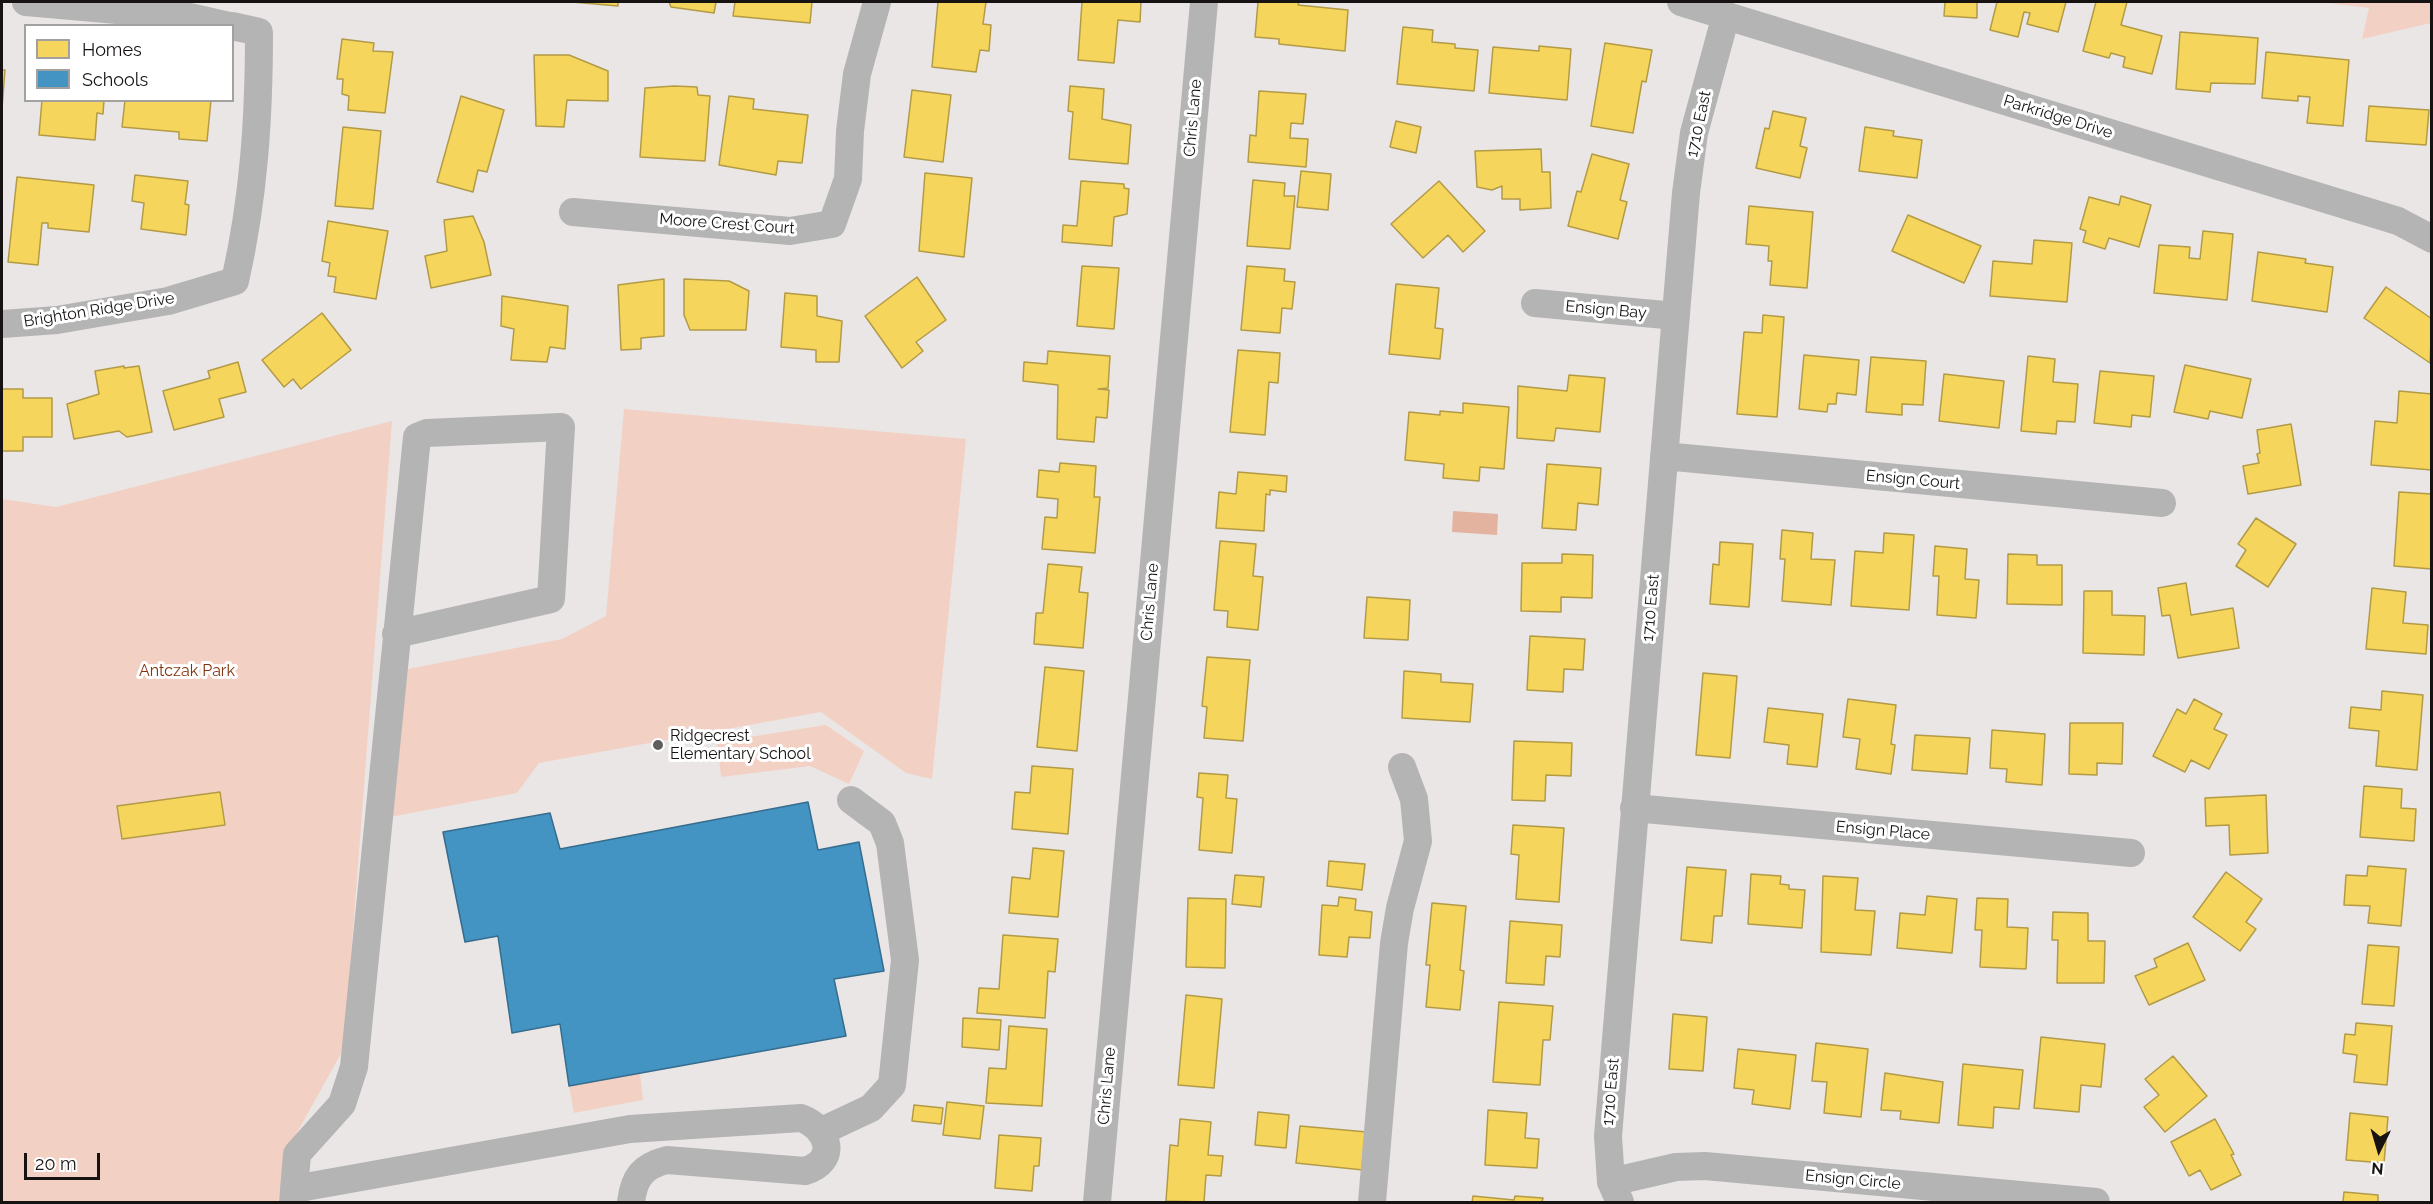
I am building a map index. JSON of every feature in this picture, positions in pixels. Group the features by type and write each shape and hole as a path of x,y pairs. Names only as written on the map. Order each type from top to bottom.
{"street":[{"path":"26,2 185,16 222,24"},
{"name":"Moore Crest Court","path":"573,212 790,231 832,224 848,179 850,131 857,74 877,2"},
{"name":"Chris Lane","path":"1097,1203 1204,2"},
{"name":"Parkridge Drive","path":"1681,2 2398,221 2432,239"},
{"name":"1710 East","path":"1615,1192 1608,1136 1686,193 1694,133 1726,15"},
{"name":"Brighton Ridge Drive","path":"2,324 57,320 168,301 236,281 249,218 259,109 259,32 234,27"},
{"name":"Ensign Bay","path":"1535,303 1676,316"},
{"path":"396,634 551,599 561,427 427,433 417,437 396,634 354,1067 342,1104 297,1154 294,1196 630,1129 801,1118 812,1122 822,1131 827,1143 823,1158 815,1168 805,1171 667,1160 651,1164 639,1173 633,1188 631,1203"},
{"name":"Ensign Court","path":"1664,456 2162,503"},
{"path":"1372,1203 1394,943 1400,908 1418,841 1414,799 1402,767"},
{"path":"822,1131 871,1108 892,1085 905,960 890,843 882,823 851,800"},
{"name":"Ensign Place","path":"1634,808 2132,853"},
{"name":"Ensign Circle","path":"1615,1192 1676,1167 1705,1166 2096,1203"}],"green space":[{"path":"2319,2 2431,2 2431,23 2362,39 2369,8"},
{"path":"624,409 966,439 932,779 906,773 821,712 539,763 517,793 390,817 408,669 562,639 606,616"},
{"name":"Antczak Park","path":"392,421 344,1048 287,1151 278,1202 2,1202 2,499 56,507"},
{"path":"826,725 864,751 849,784 810,766 721,777 717,742"},
{"path":"640,1073 643,1100 574,1113 569,1086"}],"shaded area":[{"path":"1453,511 1498,514 1497,535 1452,532"}],"building: Homes":[{"path":"572,2 618,2 618,6"},
{"path":"669,2 716,2 714,13 671,7"},
{"path":"735,2 812,2 810,23 733,16"},
{"path":"938,2 986,2 983,24 991,25 989,51 980,50 976,72 932,67"},
{"path":"1082,2 1141,2 1140,22 1118,20 1114,63 1078,60"},
{"path":"1258,2 1299,2 1298,5 1348,10 1345,51 1279,44 1279,39 1255,37"},
{"path":"1945,2 1977,2 1977,18 1944,16"},
{"path":"1997,2 2066,2 2058,32 2027,24 2030,13 2024,12 2018,37 1990,30"},
{"path":"2096,2 2127,2 2121,25 2162,36 2152,74 2123,67 2125,57 2111,53 2109,58 2083,51"},
{"path":"1403,27 1433,30 1432,42 1455,44 1455,48 1478,50 1474,91 1397,84"},
{"path":"2180,32 2258,38 2255,84 2211,83 2210,92 2176,89"},
{"path":"342,39 374,43 373,51 393,52 385,113 348,110 349,96 342,94 343,79 337,79"},
{"path":"1605,43 1652,50 1646,82 1642,81 1633,133 1591,126"},
{"path":"1539,46 1571,49 1567,100 1489,93 1493,47 1539,51"},
{"path":"2266,52 2349,60 2343,126 2307,123 2310,97 2298,96 2298,101 2262,98"},
{"path":"534,55 569,55 608,71 608,101 567,100 564,127 536,126"},
{"path":"2,70 5,70 2,108"},
{"path":"1070,86 1104,89 1102,119 1131,125 1128,164 1069,159 1073,112 1068,111"},
{"path":"697,87 698,95 710,96 705,161 640,157 645,88"},
{"path":"912,90 951,95 943,162 904,157"},
{"path":"1259,91 1306,94 1303,124 1291,123 1290,138 1308,139 1306,167 1248,162 1250,135 1256,136"},
{"path":"461,96 504,110 487,172 478,170 473,192 437,182"},
{"path":"729,96 754,99 753,109 808,115 802,163 778,161 776,175 719,165"},
{"path":"42,102 104,102 103,114 97,113 95,140 39,135"},
{"path":"125,102 211,102 207,141 179,139 179,132 122,127"},
{"path":"2369,106 2429,110 2426,145 2366,141"},
{"path":"1773,111 1806,118 1800,146 1807,148 1800,178 1756,168 1765,128 1769,129"},
{"path":"1396,121 1421,127 1416,153 1390,147"},
{"path":"343,127 381,131 373,209 335,206"},
{"path":"1865,127 1894,131 1893,136 1922,140 1917,178 1859,171"},
{"path":"1541,149 1542,172 1550,172 1551,208 1520,210 1520,199 1502,199 1502,186 1492,190 1477,187 1475,151"},
{"path":"1592,154 1629,164 1620,200 1627,202 1618,239 1568,226 1577,191 1581,192"},
{"path":"1301,171 1331,174 1328,210 1297,207"},
{"path":"925,173 972,178 964,257 919,251"},
{"path":"135,175 188,181 185,204 189,205 186,235 141,229 144,203 132,201"},
{"path":"17,177 94,185 89,232 48,228 48,223 42,223 38,265 8,262"},
{"path":"1253,180 1285,183 1284,196 1295,196 1290,249 1247,246"},
{"path":"1081,181 1124,184 1124,188 1129,189 1127,214 1114,217 1112,246 1062,242 1063,225 1077,226"},
{"path":"1439,181 1485,231 1463,252 1448,235 1423,258 1391,224"},
{"path":"2121,196 2151,205 2139,247 2109,238 2105,249 2083,242 2086,231 2080,229 2089,197 2119,205"},
{"path":"1749,206 1813,212 1807,288 1770,285 1772,261 1768,261 1769,246 1746,244"},
{"path":"1908,215 1981,246 1964,283 1892,251"},
{"path":"473,216 484,242 491,275 431,288 425,256 447,251 444,220"},
{"path":"328,221 388,231 376,299 334,292 336,277 328,276 330,263 322,261"},
{"path":"2203,231 2233,234 2227,300 2154,293 2159,245 2190,247 2189,258 2200,259"},
{"path":"2034,240 2072,243 2067,302 1990,296 1993,261 2032,264"},
{"path":"2258,252 2306,259 2305,263 2333,267 2327,312 2252,301"},
{"path":"1082,266 1119,268 1114,329 1077,326"},
{"path":"1247,266 1285,269 1284,281 1295,282 1292,309 1282,308 1280,333 1241,330"},
{"path":"917,277 946,320 916,342 923,351 902,368 865,316"},
{"path":"664,279 664,336 641,338 641,349 621,350 618,285"},
{"path":"684,279 729,281 749,291 746,330 690,330 684,315"},
{"path":"1396,284 1439,288 1435,328 1443,329 1440,359 1389,354"},
{"path":"2386,287 2432,319 2430,363 2364,318"},
{"path":"785,293 817,296 817,316 842,321 839,362 816,362 816,350 781,347"},
{"path":"502,296 568,306 565,349 550,347 547,362 511,360 514,329 501,326"},
{"path":"322,313 351,350 301,389 293,379 284,387 262,360"},
{"path":"1763,315 1784,317 1777,417 1737,414 1744,332 1762,333"},
{"path":"1238,350 1280,353 1278,383 1269,382 1265,435 1230,432"},
{"path":"1048,351 1110,356 1108,388 1098,389 1109,390 1107,418 1096,417 1094,442 1057,439 1058,385 1023,381 1024,362 1047,364"},
{"path":"1804,355 1859,360 1856,395 1837,393 1836,404 1828,404 1827,412 1799,409"},
{"path":"2028,356 2055,359 2053,382 2078,384 2075,422 2057,421 2056,434 2021,431"},
{"path":"1871,357 1926,361 1923,405 1902,404 1902,415 1866,412"},
{"path":"238,362 246,392 219,399 224,417 174,430 163,391 210,378 208,371"},
{"path":"2185,365 2251,379 2242,418 2210,411 2208,419 2174,412"},
{"path":"124,366 124,368 139,366 152,432 127,437 119,431 74,439 67,404 99,394 95,371"},
{"path":"2100,371 2154,376 2150,417 2132,415 2131,427 2094,423"},
{"path":"1944,374 2004,381 1999,428 1939,421"},
{"path":"1569,375 1605,378 1600,432 1556,428 1554,441 1517,438 1518,386 1567,391"},
{"path":"2,389 23,389 23,398 52,398 52,437 23,437 23,451 2,451"},
{"path":"2399,391 2432,394 2432,470 2371,465 2375,421 2397,423"},
{"path":"1463,403 1509,407 1504,469 1480,467 1479,481 1443,478 1444,464 1405,460 1409,412 1440,415 1440,411 1463,413"},
{"path":"2291,424 2301,485 2248,494 2243,466 2259,463 2257,430"},
{"path":"1060,463 1096,466 1094,497 1100,497 1095,553 1042,549 1045,517 1057,518 1058,499 1037,497 1039,470 1059,472"},
{"path":"1547,464 1601,468 1598,505 1578,503 1576,530 1542,528"},
{"path":"1238,472 1287,476 1286,492 1270,490 1270,495 1266,494 1264,531 1216,528 1219,492 1236,494"},
{"path":"2399,492 2432,494 2432,569 2394,566"},
{"path":"2256,518 2296,544 2268,587 2236,566 2246,550 2238,544"},
{"path":"1782,530 1813,533 1811,559 1835,560 1831,605 1782,601 1785,559 1780,559"},
{"path":"1884,533 1914,535 1909,610 1851,606 1855,551 1883,553"},
{"path":"1220,541 1256,544 1253,576 1263,577 1258,630 1227,627 1228,611 1214,610"},
{"path":"1720,542 1753,544 1749,607 1710,604 1713,564 1719,565"},
{"path":"1935,546 1967,549 1965,579 1979,580 1976,618 1937,615 1939,576 1933,576"},
{"path":"1562,554 1593,555 1592,598 1561,597 1561,612 1521,611 1522,563 1562,563"},
{"path":"2008,554 2037,555 2037,565 2062,565 2062,605 2007,604"},
{"path":"1048,564 1082,567 1079,592 1088,593 1083,648 1034,644 1036,613 1043,613"},
{"path":"2186,583 2191,615 2233,608 2239,648 2178,658 2170,615 2162,616 2158,588"},
{"path":"2372,588 2406,592 2403,623 2428,625 2426,654 2366,649"},
{"path":"2084,591 2112,591 2112,615 2145,616 2144,655 2083,653"},
{"path":"1367,597 1410,600 1408,640 1364,638"},
{"path":"1530,636 1585,639 1583,670 1564,669 1563,692 1527,690"},
{"path":"1207,657 1250,660 1243,741 1204,738 1207,707 1202,706"},
{"path":"1045,667 1084,671 1077,751 1037,747"},
{"path":"1404,671 1441,674 1441,682 1473,684 1470,722 1402,718"},
{"path":"1703,673 1737,676 1730,758 1696,755"},
{"path":"2382,691 2423,695 2417,770 2376,766 2379,731 2349,728 2351,707 2381,710"},
{"path":"1848,699 1896,705 1891,744 1895,745 1891,774 1856,769 1860,739 1843,737"},
{"path":"2194,699 2222,714 2214,729 2227,735 2209,769 2191,760 2185,772 2153,756 2177,709 2186,714"},
{"path":"1768,708 1823,714 1817,767 1787,764 1789,745 1764,742"},
{"path":"2070,723 2123,723 2122,764 2097,763 2097,775 2069,774"},
{"path":"1992,730 2045,734 2042,785 2006,782 2007,769 1990,768"},
{"path":"1915,735 1970,738 1967,774 1912,770"},
{"path":"1514,741 1572,743 1571,776 1546,775 1545,801 1512,800"},
{"path":"1032,766 1073,769 1068,834 1012,829 1015,792 1030,793"},
{"path":"1199,773 1228,775 1226,798 1237,799 1232,853 1199,850 1203,798 1197,797"},
{"path":"2364,786 2402,789 2401,808 2416,809 2414,841 2360,837"},
{"path":"220,792 225,825 122,839 117,806"},
{"path":"2266,795 2268,853 2230,855 2229,825 2206,826 2205,798"},
{"path":"1513,825 1564,828 1559,902 1516,899 1519,855 1511,854"},
{"path":"1033,848 1064,851 1058,917 1009,913 1012,877 1030,879"},
{"path":"1329,861 1365,864 1362,890 1327,886"},
{"path":"2368,866 2406,869 2401,926 2368,923 2370,906 2344,905 2346,875 2367,876"},
{"path":"1687,867 1726,870 1722,916 1714,916 1712,943 1681,940"},
{"path":"2226,872 2262,899 2246,922 2256,929 2240,951 2193,917"},
{"path":"1751,874 1781,876 1780,884 1789,885 1789,889 1805,890 1802,928 1748,924"},
{"path":"1235,875 1264,877 1261,907 1232,904"},
{"path":"1823,876 1858,878 1855,910 1875,911 1871,955 1821,952"},
{"path":"1927,896 1957,899 1952,953 1897,948 1900,913 1925,915"},
{"path":"1339,897 1356,899 1355,910 1372,912 1370,938 1349,937 1347,957 1319,955 1322,905 1338,906"},
{"path":"1188,898 1226,899 1225,968 1186,967"},
{"path":"1977,898 2008,899 2007,927 2028,928 2026,969 1980,967 1982,930 1975,930"},
{"path":"1432,903 1466,906 1460,970 1464,971 1460,1010 1426,1007 1430,965 1426,965"},
{"path":"2053,912 2088,913 2088,941 2105,941 2104,983 2057,983 2058,940 2052,940"},
{"path":"1510,921 1562,925 1560,957 1546,956 1544,985 1506,983"},
{"path":"1003,935 1058,939 1055,972 1048,971 1045,1018 977,1013 979,988 999,989"},
{"path":"2188,943 2205,980 2149,1005 2135,976 2157,967 2154,959"},
{"path":"2368,945 2399,947 2394,1006 2362,1004"},
{"path":"1186,995 1222,999 1214,1088 1178,1085"},
{"path":"1499,1002 1553,1006 1550,1040 1543,1040 1540,1085 1493,1082"},
{"path":"1673,1014 1707,1017 1703,1071 1669,1069"},
{"path":"963,1018 1001,1020 999,1050 962,1047"},
{"path":"2356,1023 2392,1026 2387,1085 2354,1082 2357,1055 2343,1053 2345,1034 2355,1035"},
{"path":"1009,1026 1047,1029 1042,1106 986,1103 989,1068 1006,1069"},
{"path":"2041,1037 2105,1044 2101,1087 2081,1085 2079,1112 2034,1108"},
{"path":"1816,1043 1868,1049 1861,1117 1824,1113 1827,1082 1812,1081"},
{"path":"1738,1049 1796,1055 1790,1109 1752,1104 1754,1090 1734,1088"},
{"path":"2173,1056 2207,1096 2165,1132 2144,1107 2159,1095 2145,1079"},
{"path":"1963,1064 2023,1070 2019,1109 1994,1107 1993,1128 1958,1125"},
{"path":"1885,1073 1943,1082 1939,1123 1900,1119 1901,1111 1881,1110"},
{"path":"947,1102 984,1106 980,1139 943,1135"},
{"path":"914,1105 943,1108 941,1124 912,1121"},
{"path":"1488,1110 1527,1113 1525,1138 1539,1139 1537,1168 1485,1165"},
{"path":"1258,1112 1289,1115 1286,1148 1255,1145"},
{"path":"2350,1113 2388,1117 2384,1163 2346,1160"},
{"path":"1180,1119 1211,1122 1208,1155 1223,1156 1221,1176 1206,1175 1204,1202 1166,1201 1170,1145 1178,1146"},
{"path":"2215,1119 2234,1154 2231,1155 2241,1175 2211,1190 2200,1170 2189,1176 2171,1142"},
{"path":"1300,1126 1367,1132 1363,1170 1296,1163"},
{"path":"999,1135 1041,1138 1039,1166 1034,1166 1032,1191 995,1188"},
{"path":"2344,1192 2378,1195 2378,1202 2343,1202"},
{"path":"1473,1196 1514,1200 1515,1196 1543,1198 1542,1202 1472,1202"}],"building: Schools":[{"path":"808,802 818,850 859,842 884,971 834,979 846,1036 569,1086 560,1024 512,1033 498,936 465,942 443,832 550,813 560,849"}],"place":[{"name":"Ridgecrest Elementary School","path":"658,745"}]}
